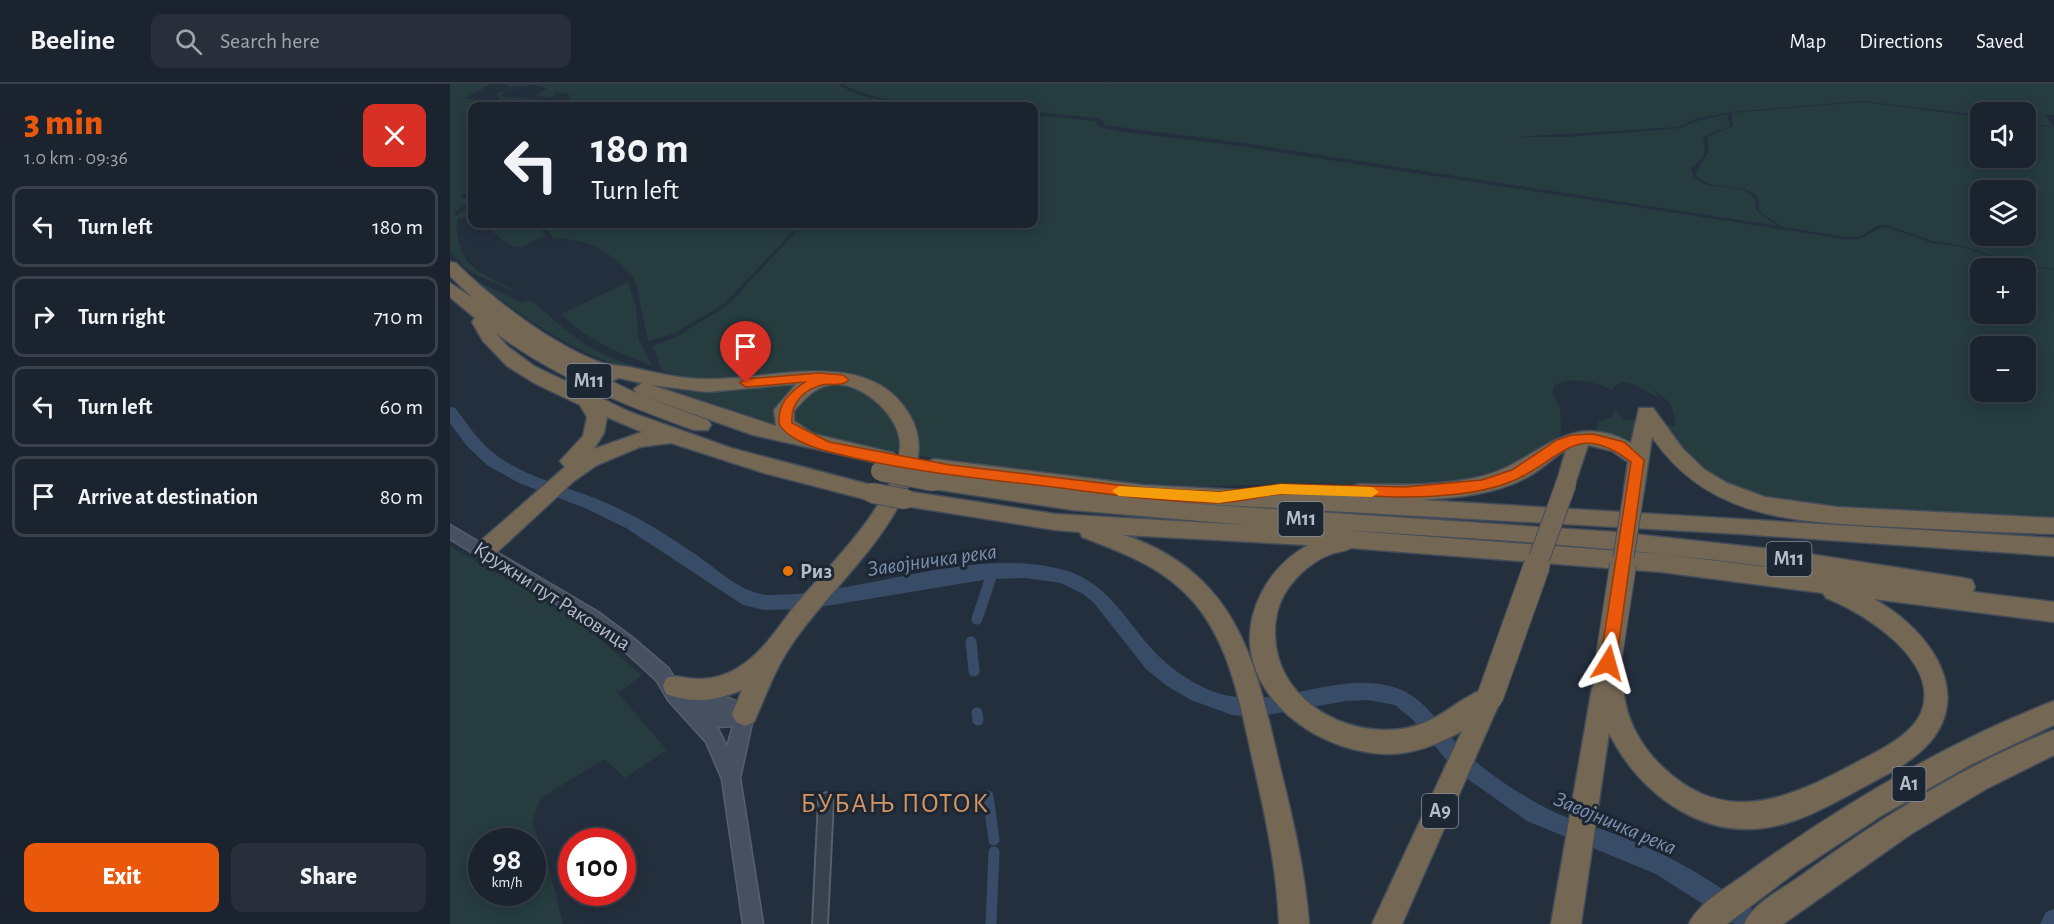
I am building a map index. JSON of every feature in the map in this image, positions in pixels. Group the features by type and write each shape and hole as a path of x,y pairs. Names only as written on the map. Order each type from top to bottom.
{"highway":[{"name":"M11","path":"450,267 477,294 513,320 600,369 703,411 782,436 827,446 884,465"},
{"name":"M11","path":"450,288 477,313 568,371 665,413 755,442 933,474 1219,498 1741,526 2054,547"},
{"path":"477,313 491,339 523,369 587,400 681,440 773,469 872,493 1055,522 1594,556 1767,574 2054,612"},
{"path":"600,369 676,385 720,386 819,377 843,380 865,386 888,401 902,418 910,446 893,494 869,530 769,659 745,714"},
{"path":"827,446 791,430 785,424 784,410 793,397 810,384 824,380 843,380"},
{"path":"478,546 560,477 589,444 596,432 597,414 587,400"},
{"path":"1566,924 1646,413 1672,452 1697,475 1731,495 1775,509 1829,516 2054,526"},
{"path":"560,477 624,443 654,437 681,440"},
{"path":"1219,498 1281,489 1405,492 1465,488 1517,473 1562,443 1580,438 1620,446 1638,460"},
{"name":"A9","path":"1387,924 1490,697 1580,438"},
{"name":"M11","path":"933,474 1001,494 1115,507 1496,530 1671,544 1837,566 2054,605"},
{"path":"1055,522 1121,542 1162,562 1183,577 1201,595 1222,622 1238,654 1258,726 1291,873 1294,924"},
{"path":"1371,541 1339,543 1324,548 1303,560 1286,575 1274,592 1265,612 1262,644 1266,665 1283,695 1301,713 1331,731 1369,742 1398,742 1431,734 1490,697"},
{"path":"1608,663 1618,726 1644,767 1661,783 1698,806 1716,812 1750,816 1766,815 1800,805 1885,761 1906,747 1922,732 1934,713 1934,684 1915,646 1878,612 1838,592 1767,574"},
{"path":"669,680 697,691 725,686 746,676 769,659"},
{"name":"A1","path":"1707,922 1772,870 1821,837 1961,757 2054,713"},
{"name":"A1","path":"1759,924 1803,890 1917,814 1996,770 2054,742"}],"main road":[{"name":"Кружни пут Раковица","path":"450,531 478,546 608,628 669,680 674,694 713,736 731,779 753,924"},
{"path":"669,680 694,700 729,705 745,714"},
{"path":"693,713 712,719 731,718 745,714"},
{"path":"731,779 735,750 745,714"}],"street":[{"path":"820,924 826,800"}],"green space":[{"path":"450,84 491,84 465,98 477,102 468,102 468,192 461,196 468,200 468,202 454,213 457,216 468,206 468,218 458,219 457,231 469,263 484,275 522,295 470,272 450,252"},
{"path":"505,84 837,84 870,98 893,102 569,102 569,94 555,92 555,95 548,98 536,95 548,88 534,85 509,87"},
{"path":"843,84 1099,84 1117,87 1104,84 2054,84 2054,115 2045,115 2054,127 2036,124 2036,102 1970,102 1970,114 1862,101 1730,112 1695,119 1680,127 1517,137 1568,137 1681,128 1697,121 1727,114 1730,126 1705,136 1703,156 1691,168 1694,177 1708,185 1747,192 1754,199 1757,211 1778,226 1236,142 1104,125 1104,121 1098,118 1038,112 1038,102 903,102 862,93"},
{"path":"512,89 515,90 506,91 500,96 530,99 528,102 497,102 500,99 497,97 498,93"},
{"path":"1863,102 1970,116 1970,168 2036,168 2036,126 2054,128 2054,269 2036,266 2036,258 2000,258 1963,246 1932,241 1886,225 1878,225 1859,237 1844,237 1783,227 1759,211 1759,202 1748,190 1709,184 1695,173 1709,152 1707,137 1733,126 1731,113"},
{"path":"1038,115 1095,121 1100,127 1123,132 1233,145 1845,239 1860,238 1887,227 1932,243 1962,247 1994,258 1970,258 1970,324 2036,324 2036,267 2054,270 2054,522 1827,512 1746,497 1696,469 1674,432 1665,425 1674,426 1676,422 1670,403 1653,389 1658,397 1634,384 1623,382 1612,390 1584,381 1561,382 1554,385 1552,393 1560,407 1561,434 1554,443 1520,468 1464,484 1383,487 1324,483 1176,487 1060,478 964,465 914,454 871,384 696,381 661,370 653,346 676,337 728,305 799,228 1038,228"},
{"path":"487,228 538,228 546,237 519,247 504,241"},
{"path":"546,228 796,228 725,303 674,334 648,341 636,283 633,280 635,278 599,248 579,241 553,238"},
{"path":"476,281 521,302 529,300 575,337 600,353 670,379 617,366 567,343 543,329"},
{"path":"628,282 636,307 639,340 652,366 592,338 561,314"},
{"path":"804,380 778,425 660,386 693,391"},
{"path":"838,382 866,391 897,422 903,453 811,434 791,423 792,405 808,388"},
{"path":"1615,410 1623,419 1635,420 1636,434 1632,440 1596,430 1598,422 1613,416"},
{"path":"450,546 572,616 642,675 618,693 667,750 625,778 604,759 541,798 532,822 534,828 468,828 468,906 546,906 546,861 563,924 450,924"}],"waterway":[{"name":"Завојничка река","path":"450,412 478,449 492,461 525,479 591,503 646,531 746,599 772,603 808,601 989,572 1025,571 1061,576 1076,581 1100,598 1153,663 1174,680 1207,698 1232,706 1256,708 1279,706 1346,693 1368,692 1402,699 1419,712 1462,763 1521,805 1561,826 1631,851 1664,866 1709,893 1753,924"},
{"path":"977,619 993,571"},
{"path":"971,642 974,671"},
{"path":"977,713 978,720"},
{"path":"988,796 994,840"},
{"path":"991,924 994,852"},
{"name":"Завојничка река","path":"2051,924 2054,920"}],"slow traffic":[{"path":"1119,491 1219,498 1281,489 1372,492"}],"place":[{"name":"Риз","path":"788,571"}],"district":[{"name":"БУБАЊ ПОТОК","path":"895,803"}],"route":[{"path":"746,383 819,377 843,380 824,380 810,384 793,397 784,410 785,424 791,430 827,446 950,470 1143,493 1219,498 1281,489 1405,492 1448,490 1482,485 1506,478 1529,468 1562,443 1572,439 1606,441 1620,446 1638,460 1608,663"}]}
